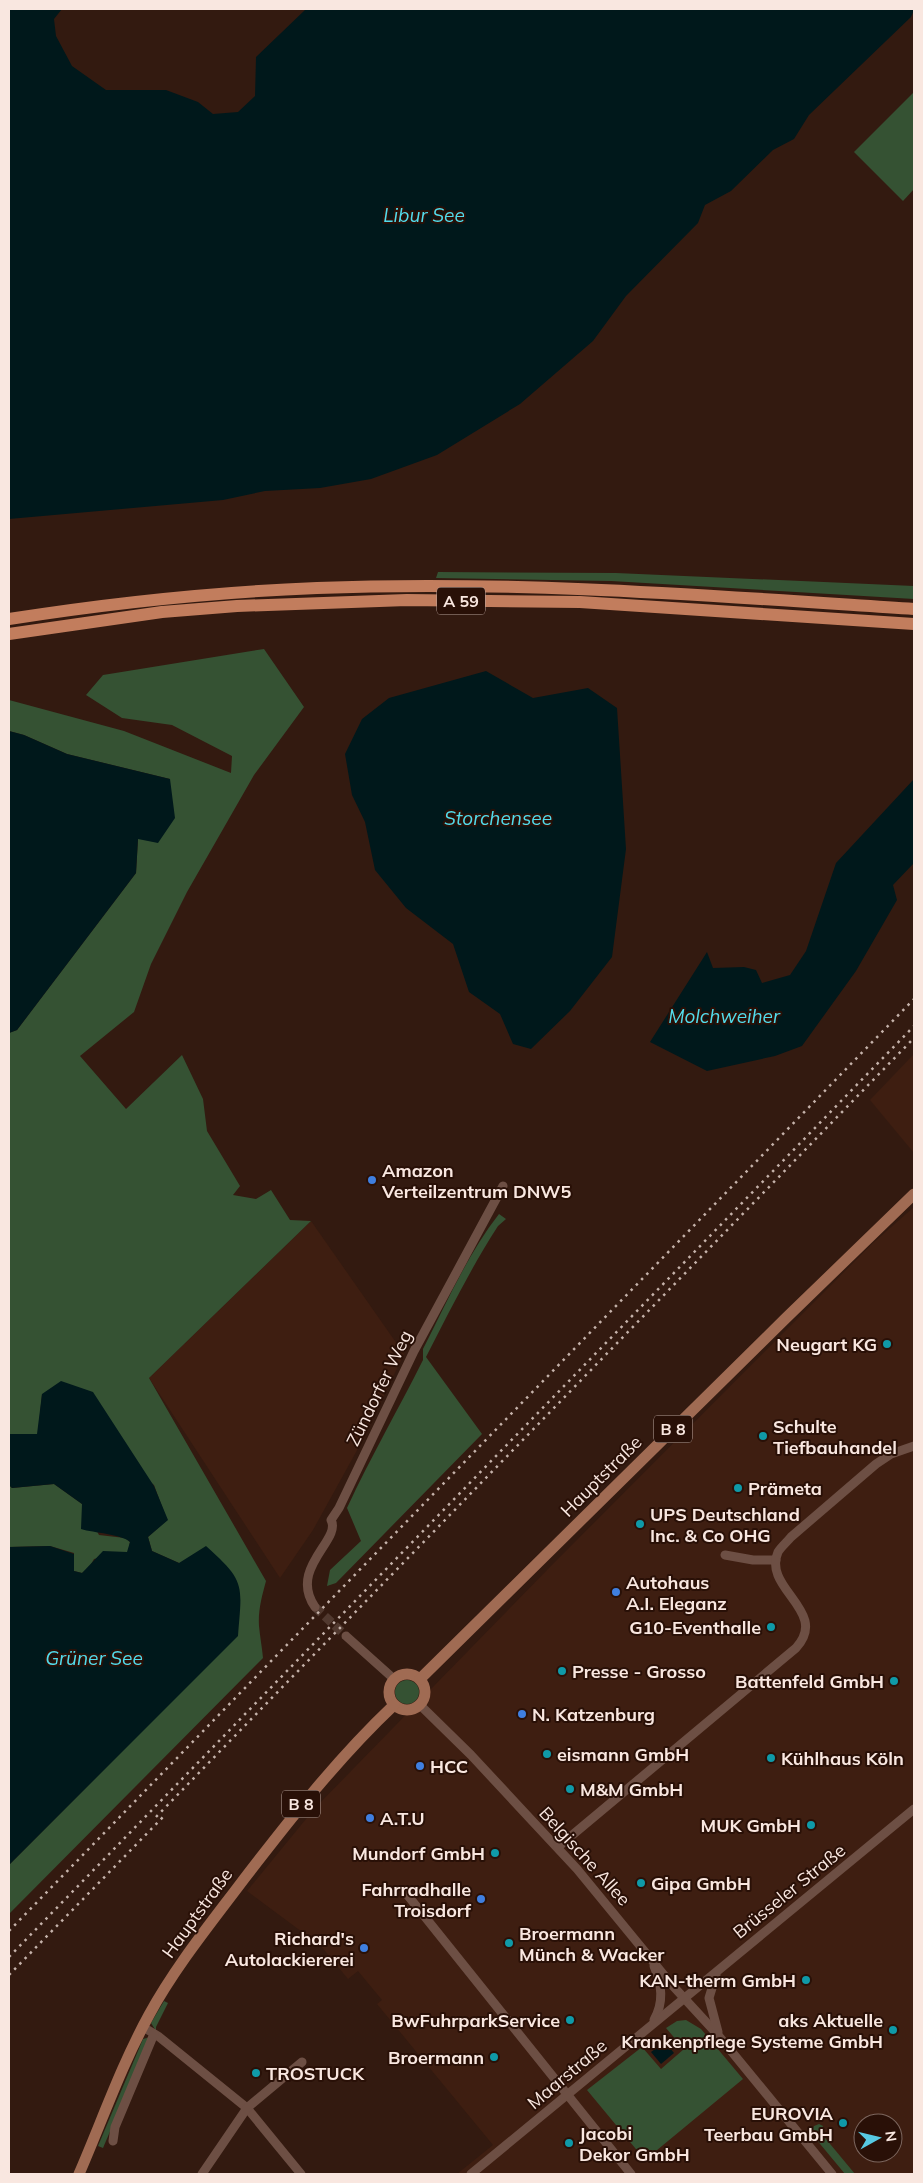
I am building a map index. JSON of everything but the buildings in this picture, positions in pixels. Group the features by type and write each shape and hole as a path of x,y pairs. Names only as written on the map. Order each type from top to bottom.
{"highway":[{"name":"A 59","path":"9,619 83,608 230,593 401,586 578,589 914,609"},
{"name":"A 59","path":"9,634 181,611 307,603 407,600 580,602 914,624"}],"main road":[{"name":"Hauptstraße","path":"420,1679 914,1194"},
{"path":"410,1674 420,1679 426,1689 426,1695 420,1705 410,1710 404,1710 394,1705 389,1695 394,1679 410,1674"},
{"name":"Hauptstraße","path":"79,2174 143,2027 176,1971 275,1838 342,1758 394,1705"}],"street":[{"name":"Zündorfer Weg","path":"315,1607 310,1599 307,1582 317,1554 332,1535 334,1529 332,1520 427,1327 503,1186"},
{"path":"558,1847 800,1645 806,1631 803,1615 780,1582 776,1560 779,1550 791,1537 876,1464 891,1454 914,1446"},
{"path":"725,1555 753,1560 776,1560"},
{"path":"346,1636 394,1679"},
{"name":"Belgische Allee","path":"420,1705 558,1847 646,1950 684,1998 718,2035 832,2174"},
{"name":"Brüsseler Straße","path":"684,1998 914,1809"},
{"path":"405,1892 631,2174"},
{"path":"646,1950 656,1972 662,1995 660,2008 651,2026"},
{"name":"Belgische Allee","path":"718,2035 709,1998 712,1982 719,1971"},
{"name":"Maarstraße","path":"471,2174 684,1998"},
{"path":"143,2027 247,2108 301,2174"},
{"path":"113,2140 115,2127 154,2034"},
{"path":"202,2174 247,2108 302,2062"}],"shaded area":[{"path":"914,1054 914,1153 870,1100"},
{"path":"914,1207 914,2174 457,2174 493,2145 377,2004 382,2000 358,1971 348,1979 321,1946 247,1891 315,1808 551,1566 873,1243"},
{"path":"311,1221 404,1354 361,1443 313,1530 280,1578 149,1378"}],"green space":[{"path":"914,92 914,189 903,201 854,152"},
{"path":"438,572 616,573 914,586 914,599 611,581 436,578"},
{"path":"264,649 304,707 254,775 187,892 151,964 134,1012 80,1056 126,1109 182,1055 203,1099 207,1131 240,1186 233,1195 256,1199 271,1190 290,1220 311,1221 149,1378 266,1581 259,1620 263,1658 9,1914 9,1865 173,1700 179,1563 152,1551 148,1537 167,1520 154,1485 42,1394 38,1434 9,1434 9,1033 17,1030 136,873 138,839 170,779 67,754 24,735 9,731 9,700 124,731 231,773 232,756 172,725 122,718 86,695 103,675"},
{"path":"499,1214 506,1219 498,1226 479,1258 426,1357 482,1434 336,1583 327,1586 330,1570 361,1541 347,1508 423,1360 423,1349 458,1280 477,1246"},
{"path":"54,1484 82,1504 99,1535 125,1538 130,1542 128,1552 94,1559 89,1568 82,1573 74,1571 74,1553 50,1546 9,1547 9,1485 12,1488"},
{"path":"407,1680 416,1683 419,1692 416,1701 407,1704 398,1701 395,1692 398,1683"},
{"path":"164,2001 168,2003 156,2027 156,2031 151,2023"},
{"path":"686,2020 701,2029 743,2079 645,2160 587,2090 642,2047 661,2069 684,2049 666,2028 677,2021"},
{"path":"150,2037 103,2148 98,2146 143,2039"},
{"path":"819,2124 823,2126 821,2133 855,2174 845,2174 811,2133 814,2126"}],"water":[{"name":"Libur See","path":"9,9 62,9 54,19 56,36 72,66 106,90 166,90 198,102 213,114 238,112 255,96 256,57 306,9 914,10 911,17 809,115 794,139 773,150 731,191 705,205 698,223 626,296 593,341 520,404 437,455 371,479 320,488 265,491 223,500 9,519"},
{"name":"Storchensee","path":"486,671 533,698 588,688 617,708 626,849 612,957 570,1011 531,1049 513,1044 500,1014 469,992 453,944 406,908 375,870 365,822 352,795 345,754 362,719 389,698"},
{"path":"9,731 24,735 67,754 170,779 175,818 158,843 138,839 136,873 17,1030 9,1033"},
{"name":"Molchweiher","path":"914,779 914,863 893,885 897,900 856,971 802,1046 775,1056 707,1071 650,1042 707,952 713,968 744,967 756,970 762,983 790,975 806,951 836,863"},
{"name":"Grüner See","path":"61,1381 93,1392 154,1486 168,1520 148,1537 152,1551 179,1563 206,1546 235,1577 240,1594 238,1636 9,1865 9,1547 50,1546 74,1554 74,1571 82,1573 103,1551 127,1552 130,1542 114,1535 81,1529 82,1504 54,1484 12,1488 9,1485 9,1434 37,1434 42,1394"},
{"path":"665,2042 674,2053 661,2064 651,2052"}],"tunnel":[{"path":"315,1607 346,1636"}],"railway":[{"path":"9,1931 914,999"},
{"path":"9,1957 914,1026"},
{"path":"156,1817 914,1038"},
{"path":"9,1975 164,1816"}],"place":[{"name":"Amazon Verteilzentrum DNW5","path":"372,1180"},
{"name":"Neugart KG","path":"887,1344"},
{"name":"Schulte Tiefbauhandel","path":"763,1436"},
{"name":"Prämeta","path":"738,1488"},
{"name":"UPS Deutschland Inc. & Co OHG","path":"640,1524"},
{"name":"Autohaus A.I. Eleganz","path":"616,1592"},
{"name":"G10-Eventhalle","path":"771,1627"},
{"name":"Presse - Grosso","path":"562,1671"},
{"name":"Battenfeld GmbH","path":"894,1681"},
{"name":"N. Katzenburg","path":"522,1714"},
{"name":"eismann GmbH","path":"547,1754"},
{"name":"Kühlhaus Köln","path":"771,1758"},
{"name":"HCC","path":"420,1766"},
{"name":"M&M GmbH","path":"570,1789"},
{"name":"A.T.U","path":"370,1818"},
{"name":"MUK GmbH","path":"811,1825"},
{"name":"Mundorf GmbH","path":"495,1853"},
{"name":"Gipa GmbH","path":"641,1883"},
{"name":"Fahrradhalle Troisdorf","path":"481,1899"},
{"name":"Broermann Münch & Wacker","path":"509,1943"},
{"name":"Richard's Autolackiererei","path":"364,1948"},
{"name":"KAN-therm GmbH","path":"806,1980"},
{"name":"BwFuhrparkService","path":"570,2020"},
{"name":"aks Aktuelle Krankenpflege Systeme GmbH","path":"893,2030"},
{"name":"Broermann","path":"494,2057"},
{"name":"TROSTUCK","path":"256,2073"},
{"name":"EUROVIA Teerbau GmbH","path":"843,2123"},
{"name":"Jacobi Dekor GmbH","path":"569,2143"}]}
